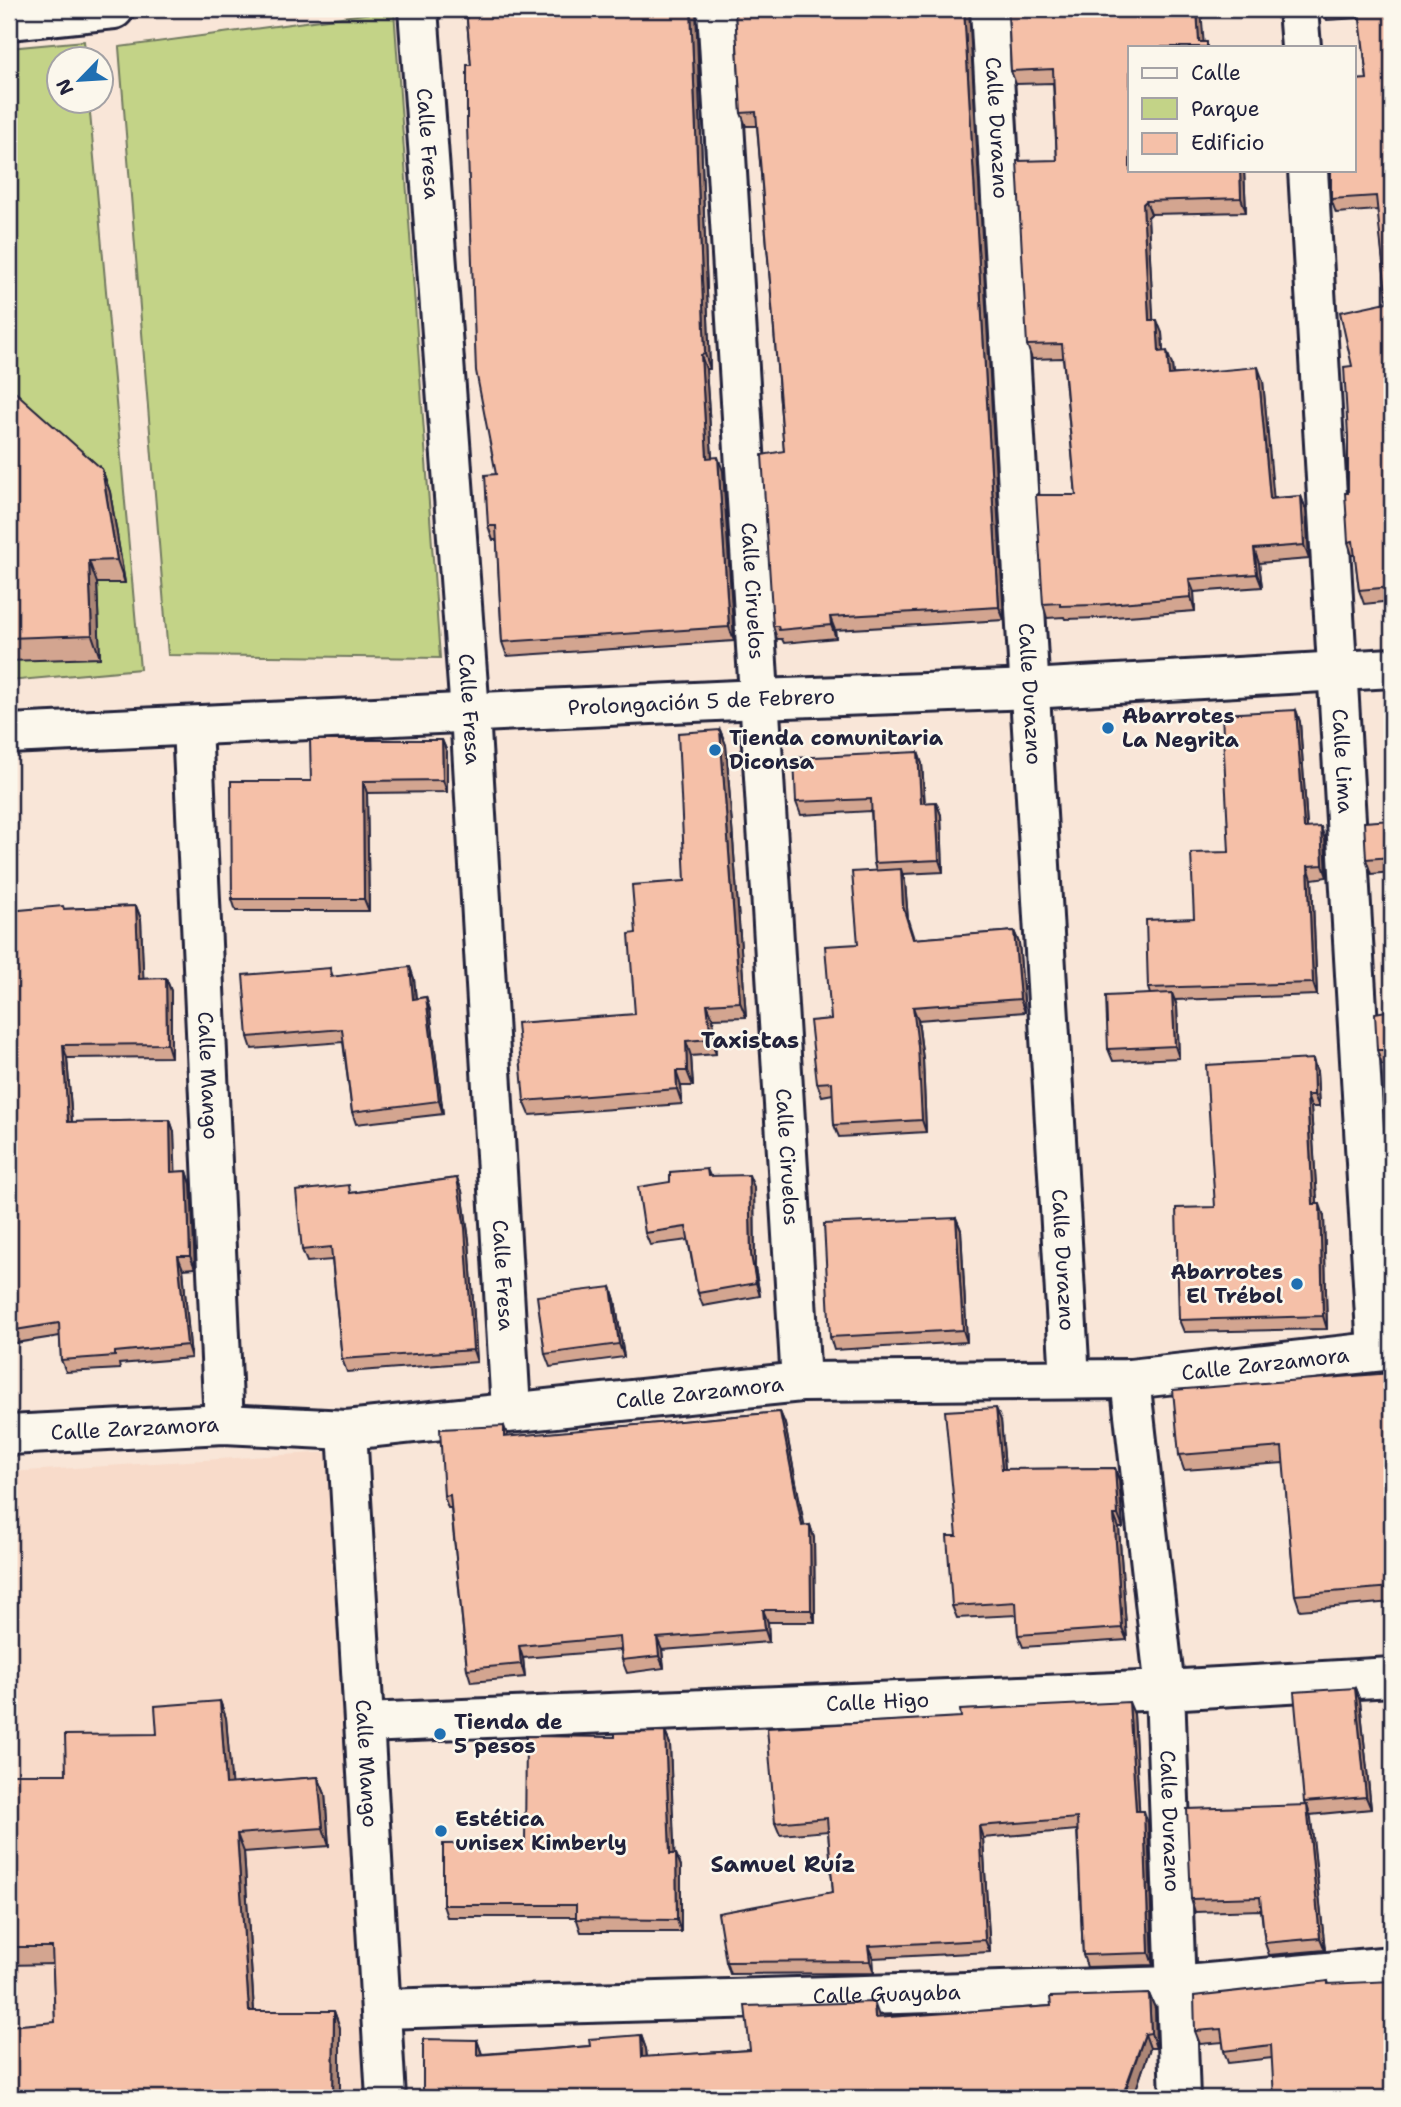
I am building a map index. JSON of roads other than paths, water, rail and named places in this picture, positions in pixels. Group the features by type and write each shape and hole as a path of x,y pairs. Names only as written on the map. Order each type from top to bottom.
{"street":[{"path":"9,20 114,9"},
{"name":"Calle Fresa","path":"418,9 470,713 511,1410"},
{"name":"Calle Ciruelos","path":"717,9 801,1381"},
{"name":"Calle Durazno","path":"990,9 1070,1379"},
{"path":"1298,9 1301,46"},
{"name":"Calle Lima","path":"1308,172 1338,671 1385,1351"},
{"name":"Prolongación 5 de Febrero","path":"9,734 759,698 1030,689 1392,668"},
{"name":"Calle Mango","path":"192,726 224,1424"},
{"name":"Calle Zarzamora","path":"9,1435 224,1424 347,1430 511,1410 801,1381 1130,1379 1385,1351"},
{"name":"Calle Durazno","path":"1130,1379 1165,1690 1181,2098"},
{"name":"Calle Mango","path":"347,1430 386,2098"},
{"name":"Calle Higo","path":"364,1723 1165,1690 1392,1677"},
{"name":"Calle Guayaba","path":"381,2008 1176,1986 1392,1966"}],"place":[{"name":"Abarrotes La Negrita","path":"1108,728"},
{"name":"Tienda comunitaria Diconsa","path":"715,750"},
{"name":"Abarrotes El Trébol","path":"1297,1284"},
{"name":"Tienda de 5 pesos","path":"440,1734"},
{"name":"Estética unisex Kimberly","path":"441,1831"}],"district":[{"name":"Taxistas","path":"750,1040"},
{"name":"Samuel Ruíz","path":"783,1864"}]}
